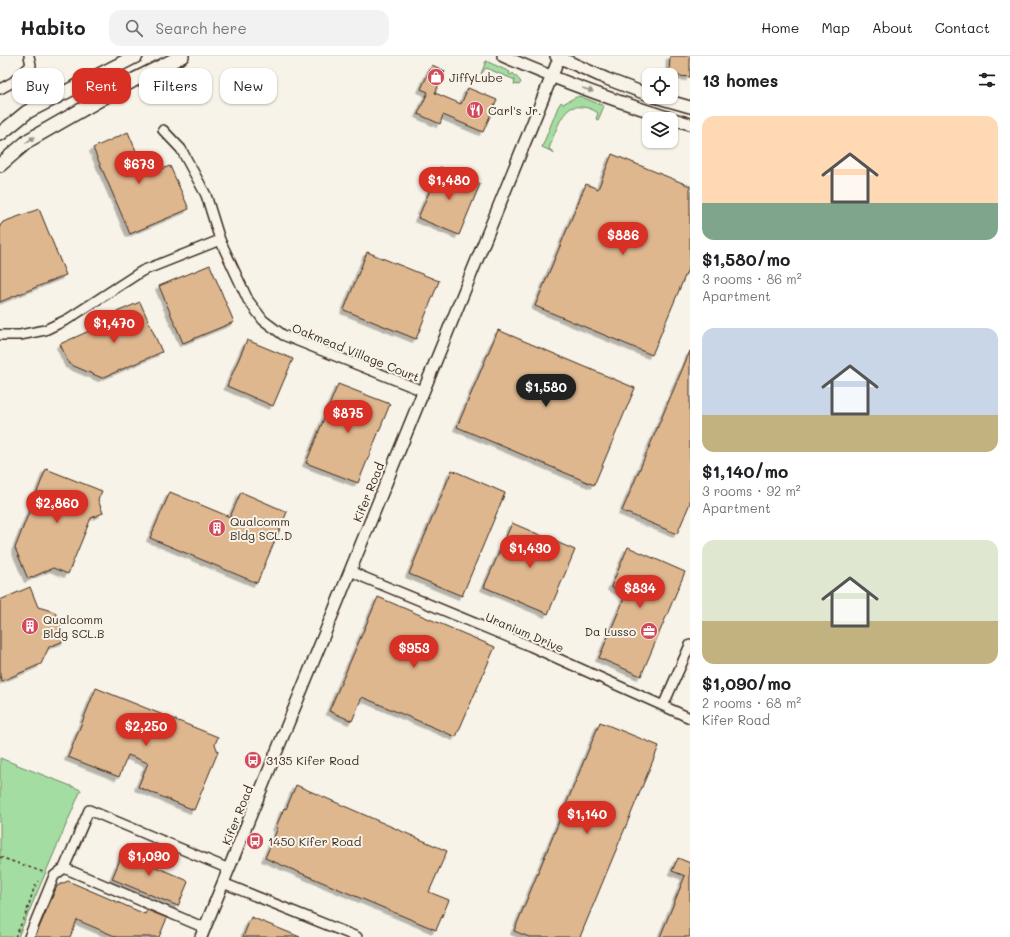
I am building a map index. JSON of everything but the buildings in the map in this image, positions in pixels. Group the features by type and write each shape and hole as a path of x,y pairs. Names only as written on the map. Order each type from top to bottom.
{"highway":[{"path":"0,134 27,112 136,56"},
{"path":"0,165 29,140 124,85 182,56"}],"main road":[{"path":"503,56 552,77 653,113 690,124"},
{"path":"559,56 607,79 642,92"},
{"name":"Kifer Road","path":"203,932 552,77 559,56"},
{"path":"677,104 690,108"}],"street":[{"path":"0,89 13,82 31,65 29,56"},
{"name":"Oakmead Village Court","path":"163,130 181,149 206,195 220,240 248,300 263,320 283,335 423,391"},
{"path":"0,335 20,335 44,330 68,319 134,276 220,240"},
{"name":"Uranium Drive","path":"351,571 362,577 530,646 690,718"},
{"path":"663,706 690,645"},
{"path":"29,937 54,876 64,868 89,810 229,869"},
{"path":"64,868 203,932"},
{"path":"223,883 357,937"}],"path":[{"path":"0,857 43,872 42,874"},
{"path":"15,937 26,914 34,888 38,881"}],"green space":[{"path":"486,61 510,72 509,74 511,75 513,73 521,82 519,85 514,84 515,80 486,68 481,74"},
{"path":"579,96 604,106 598,120 596,119 598,113 593,110 583,107 571,108 563,115 549,149 555,153 542,147 561,102 563,104"},
{"path":"0,758 81,790 18,937 0,937"}],"place":[{"name":"JiffyLube","path":"436,77"},
{"name":"Carl's Jr.","path":"475,110"},
{"name":"Qualcomm Bldg SCL.D","path":"217,528"},
{"name":"Qualcomm Bldg SCL.B","path":"30,626"},
{"name":"Da Lusso","path":"649,631"},
{"name":"3135 Kifer Road","path":"253,760"},
{"name":"1450 Kifer Road","path":"255,841"}]}
